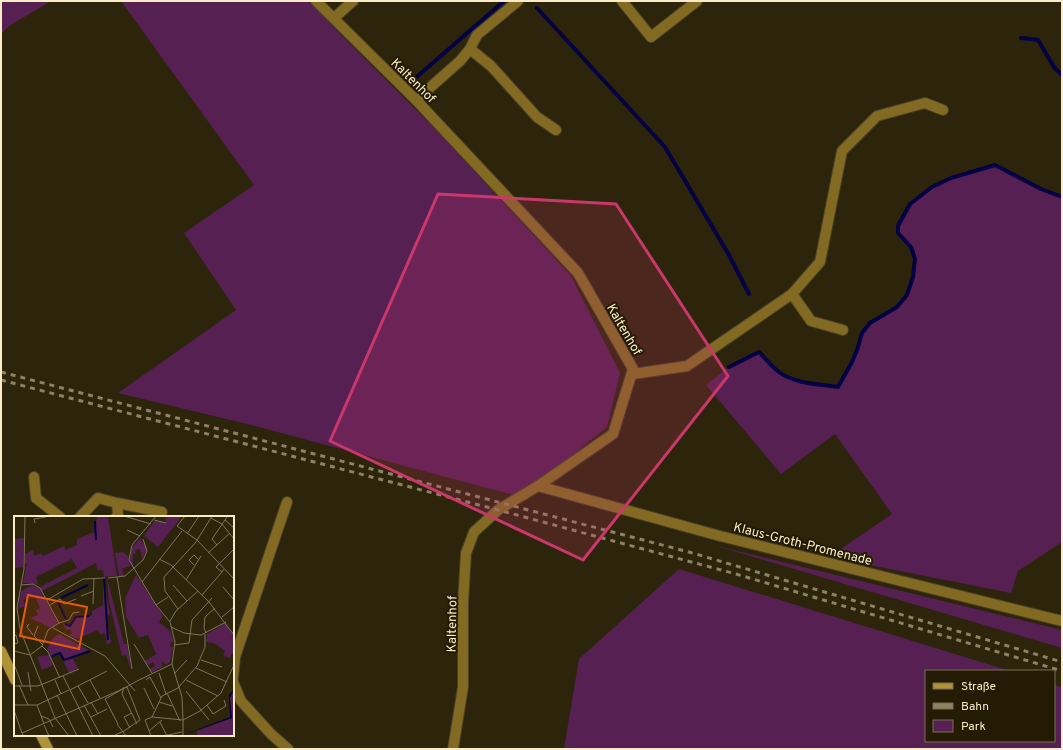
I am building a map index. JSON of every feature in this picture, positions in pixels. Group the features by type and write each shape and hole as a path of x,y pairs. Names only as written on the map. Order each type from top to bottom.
{"main road":[{"path":"1,651 14,678"},
{"path":"42,736 48,749"}],"street":[{"name":"Kaltenhof","path":"316,1 416,100 578,273 633,369 633,374 613,434 538,486 506,504 474,532 466,553 463,603 463,687 453,749"},
{"path":"334,18 353,1"},
{"path":"416,100 460,61 470,50 477,35 518,1"},
{"path":"622,1 651,37 696,1"},
{"path":"470,50 491,66 537,117 556,130"},
{"path":"633,374 687,366 792,294 820,262 842,151 877,116 925,103 943,110"},
{"path":"792,294 811,321 843,330"},
{"path":"34,477 36,498 59,516"},
{"name":"Klaus-Groth-Promenade","path":"538,486 728,538 1062,621"},
{"path":"81,516 98,498 162,512"},
{"path":"234,667 235,656 287,502"},
{"path":"117,503 117,516"},
{"path":"234,684 241,701 271,734 288,749"}],"highlighted area":[{"path":"438,194 616,204 728,376 583,560 330,441"}],"green space":[{"path":"1,1 51,1 9,26 1,34"},
{"path":"121,1 309,1 439,133 571,276 620,373 607,427 556,468 514,495 247,424 118,393 236,310 184,233 254,185"},
{"path":"995,165 1041,189 1062,197 1062,542 1018,571 1011,593 829,557 892,514 835,434 781,474 706,385 729,367 759,352 776,370 785,376 807,383 838,387 852,362 862,333 870,323 897,307 907,295 913,277 915,259 911,247 898,233 898,226 910,204 932,187 951,178"},
{"path":"713,545 1062,630 1062,648"},
{"path":"679,569 1007,670 925,670 925,742 1055,742 1055,685 1062,687 1062,749 564,749 579,659"}],"waterway":[{"path":"412,81 504,1"},
{"path":"537,8 665,147 729,255 749,294"},
{"path":"1021,38 1038,40 1054,67 1062,75"},
{"path":"729,367 759,352 774,368 785,376 807,383 838,387 852,362 862,333 870,323 897,307 907,295 913,277 915,259 911,247 898,233 898,226 910,204 932,187 951,178 995,165 1041,189 1062,197"}],"railway":[{"path":"1,372 689,552 1062,662"},
{"path":"1,380 736,574 1062,671"}]}
